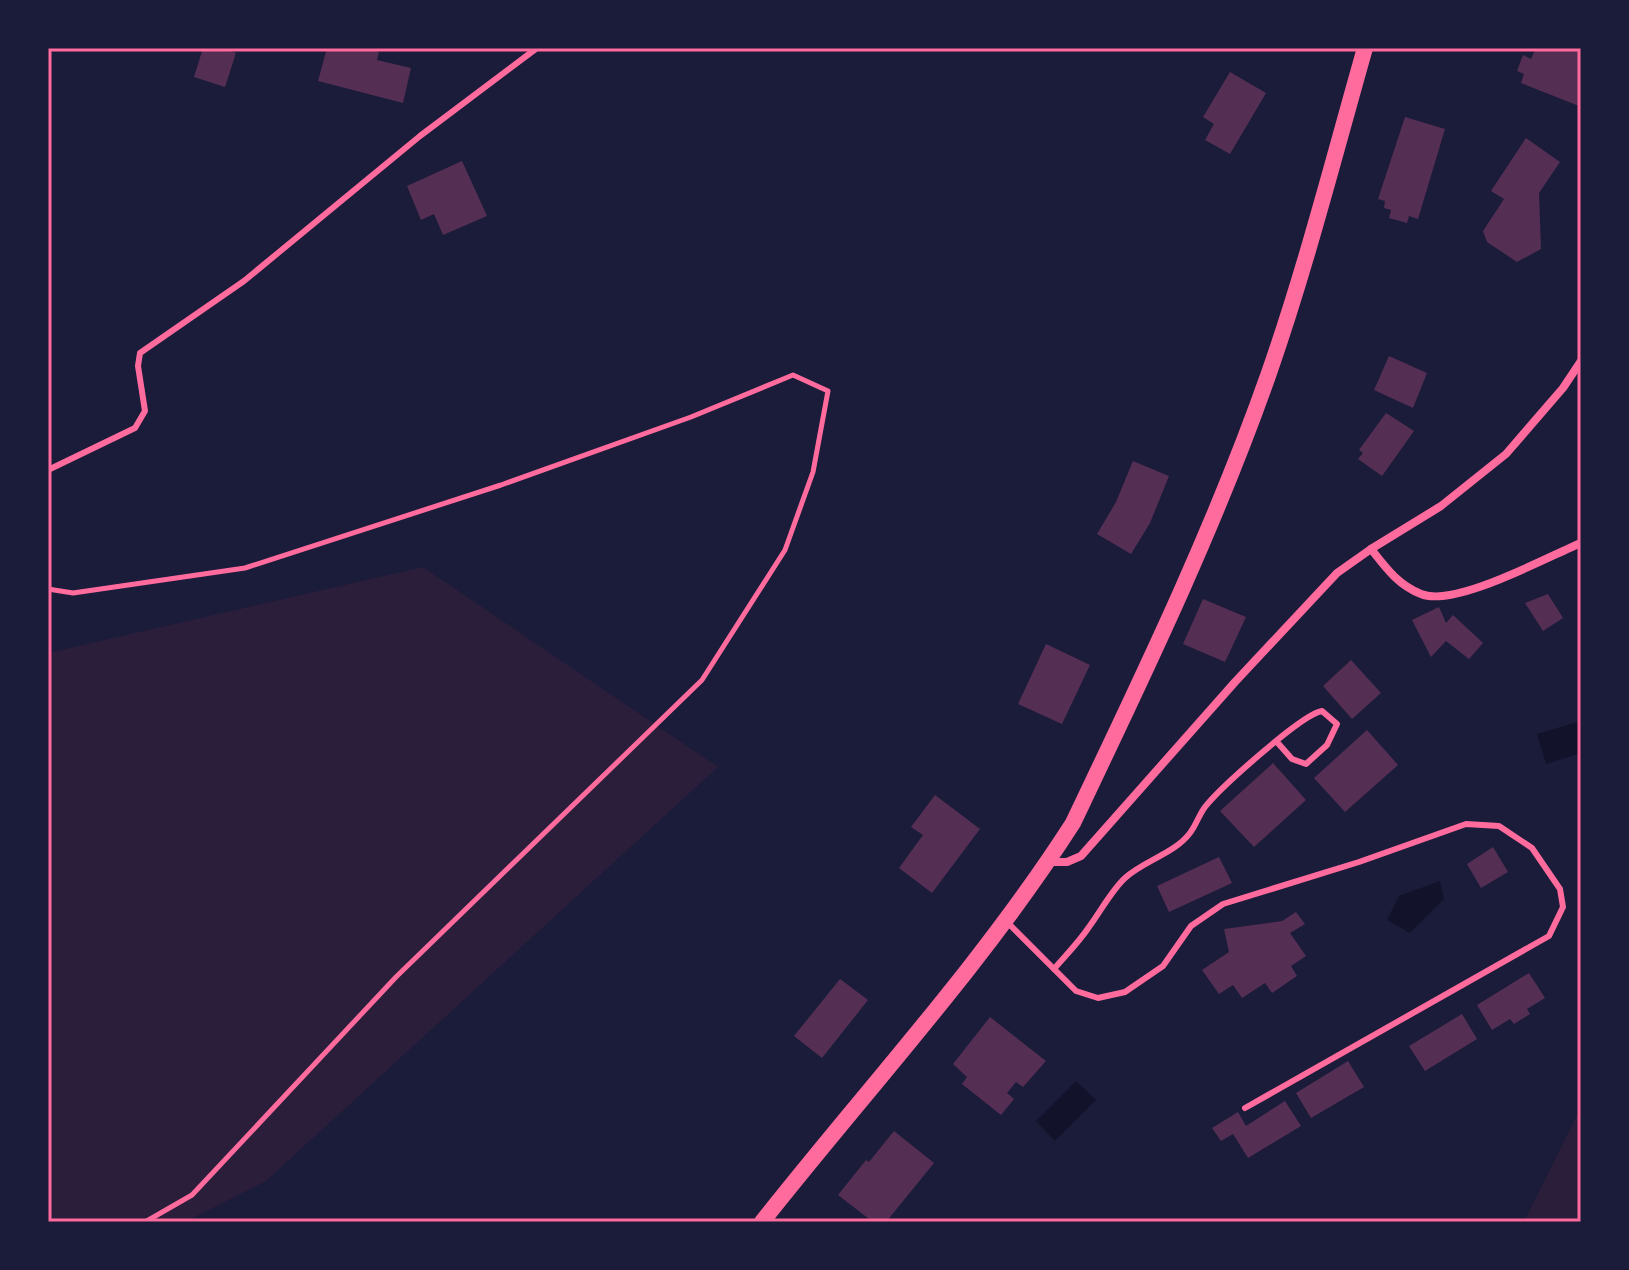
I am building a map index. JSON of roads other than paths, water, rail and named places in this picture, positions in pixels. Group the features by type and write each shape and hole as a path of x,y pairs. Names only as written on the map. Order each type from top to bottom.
{"main road":[{"path":"762,1222 1005,920 1073,823 1224,494 1292,302 1365,48"}],"street":[{"path":"1048,862 1067,862 1081,856 1235,682 1327,584 1371,549 1441,506 1506,454 1563,388 1581,361"},
{"path":"1371,549 1396,580 1425,596 1465,593 1581,543"}],"lane":[{"path":"48,470 135,428 145,411 138,366 140,353 244,281 420,136 537,48"},
{"path":"1054,969 1087,931 1121,881 1178,845 1191,833 1204,808 1220,790 1277,742 1313,713 1322,711 1337,724 1327,745 1306,764 1292,759 1277,742"},
{"path":"1005,920 1076,991 1098,998 1125,992 1163,966 1191,926 1223,904 1359,862 1466,824 1499,826 1532,848 1560,889 1563,907 1549,936 1245,1108"}]}
